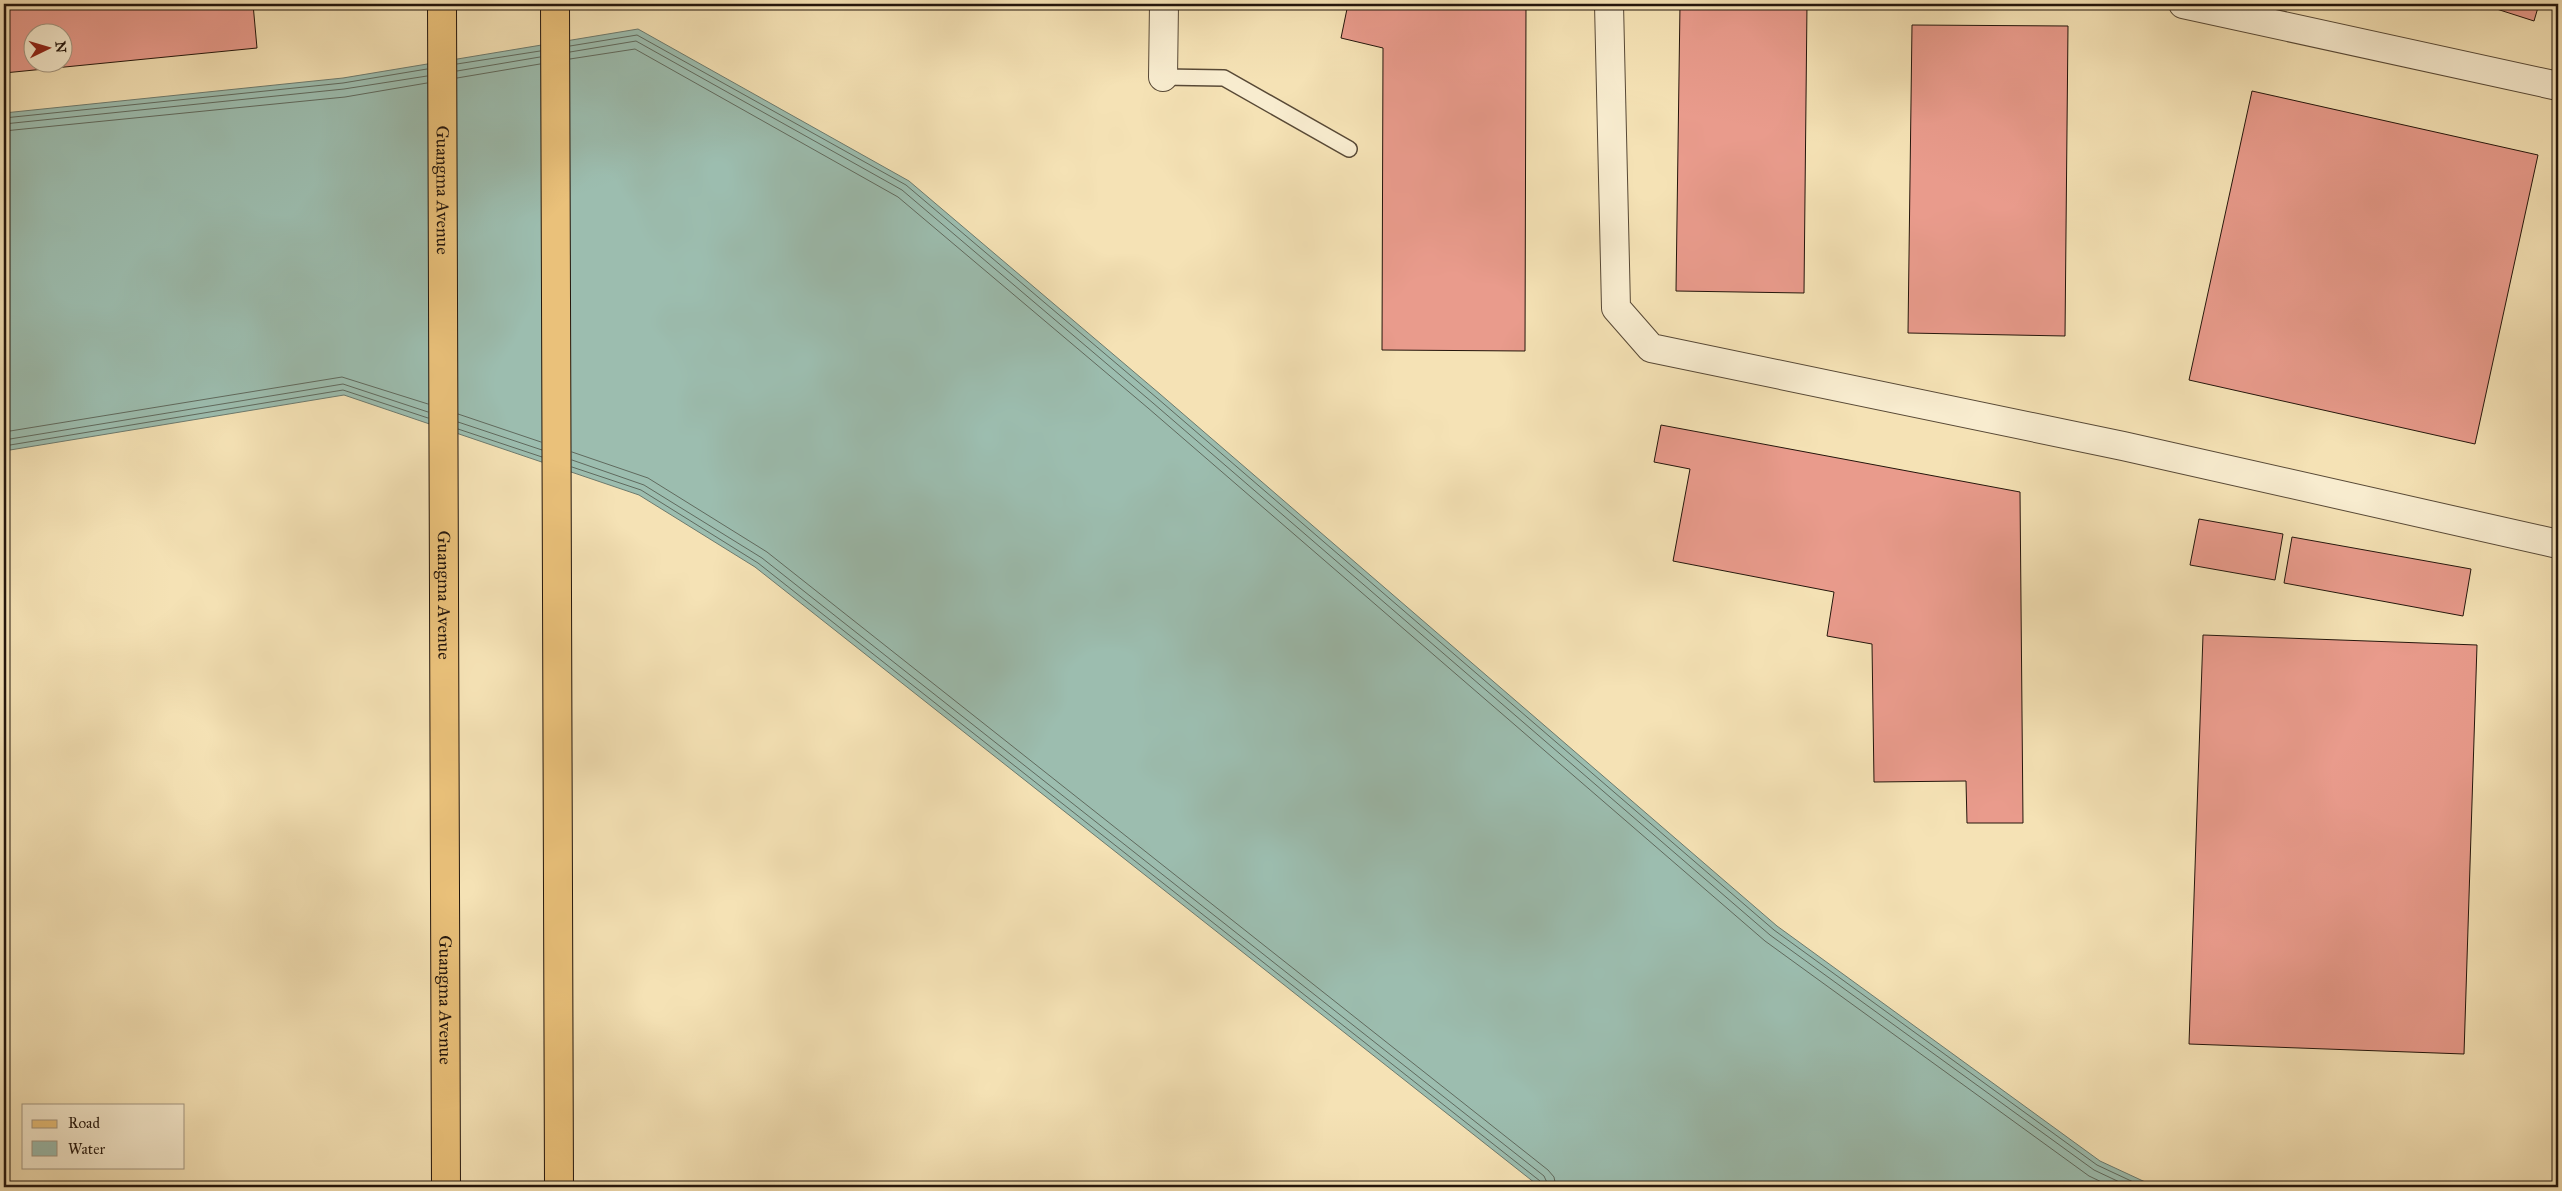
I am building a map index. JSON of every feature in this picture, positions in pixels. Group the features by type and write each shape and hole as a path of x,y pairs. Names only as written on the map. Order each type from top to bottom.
{"main road":[{"name":"Guangma Avenue","path":"442,4 446,1187"},
{"path":"555,4 559,1187"}],"street":[{"path":"1162,77 1164,4"},
{"path":"1609,4 1616,308 1651,348 2113,444 2558,544"},
{"path":"2183,4 2558,86"}],"lane":[{"path":"1162,77 1224,78 1349,148"}],"water":[{"path":"638,29 909,181 1160,394 1777,926 2100,1161 2156,1187 1540,1187 755,567 639,495 344,395 4,451 4,113 343,78"}],"building":[{"path":"4,4 253,4 257,48 72,66 72,22 22,22 22,71 4,73"},
{"path":"1348,4 1526,4 1525,351 1382,350 1383,48 1341,38"},
{"path":"1680,4 1807,4 1804,293 1676,291"},
{"path":"2481,4 2539,4 2534,21"},
{"path":"1912,25 2068,26 2065,336 1908,333"},
{"path":"2252,91 2538,155 2475,444 2189,380"},
{"path":"1661,425 2020,492 2023,823 1967,823 1966,781 1874,782 1872,644 1827,636 1834,592 1673,561 1690,469 1654,462"},
{"path":"2199,519 2283,534 2275,580 2190,565"},
{"path":"2292,537 2471,569 2463,616 2284,583"},
{"path":"2203,635 2477,645 2464,1054 2189,1044"}]}
